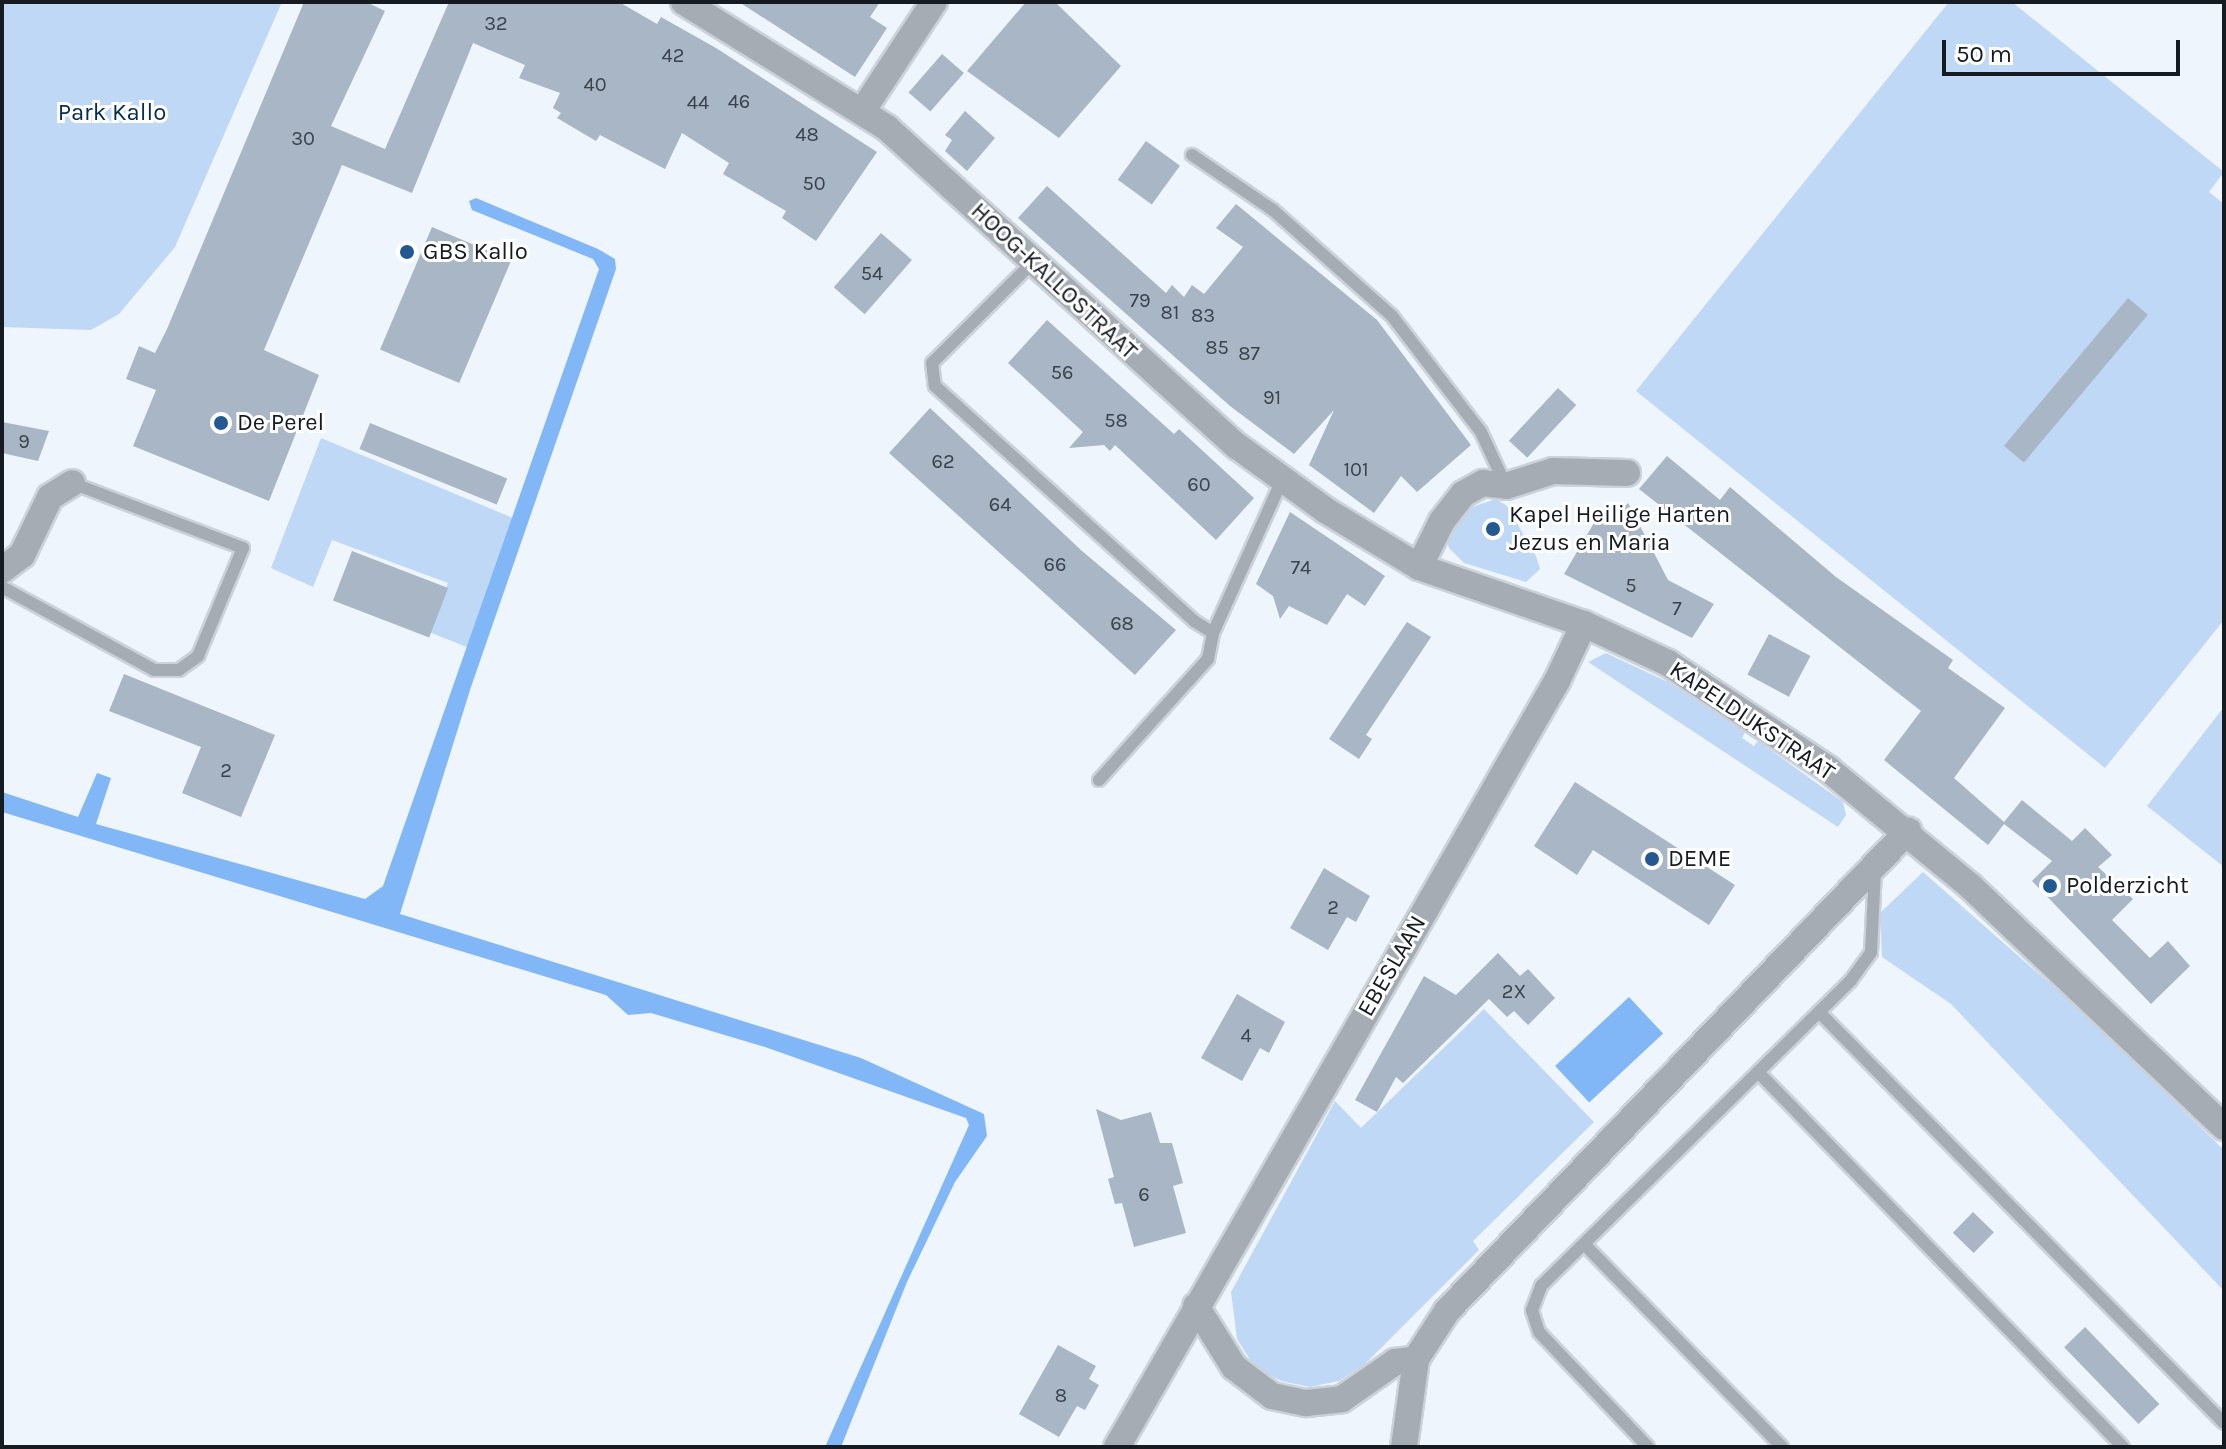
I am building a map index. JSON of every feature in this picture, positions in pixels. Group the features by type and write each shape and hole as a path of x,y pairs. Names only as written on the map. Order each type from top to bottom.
{"street":[{"name":"HOOG-KALLOSTRAAT","path":"684,2 863,110 1032,263 1282,480 1419,567"},
{"path":"863,110 934,2"},
{"path":"1419,567 1430,541 1463,494 1483,483 1506,486 1553,471 1627,473"},
{"path":"2,570 22,555 50,497 72,483"},
{"name":"KAPELDIJKSTRAAT","path":"1419,567 1584,624 1668,663 1744,712 1908,831 2224,1127"},
{"name":"EBESLAAN","path":"1117,1447 1564,670 1584,624"},
{"path":"1404,1447 1416,1359 1447,1311 1908,831"},
{"path":"1196,1306 1234,1367 1272,1396 1306,1403 1342,1399 1395,1362 1416,1359"}],"lane":[{"path":"1192,155 1273,210 1392,316 1481,432 1506,486"},
{"path":"1032,263 932,363 935,386 1194,621 1213,633"},
{"path":"1099,780 1208,659 1213,633 1282,480"},
{"path":"2,587 154,670 179,670 198,656 243,548 72,483"},
{"path":"1648,1447 1539,1332 1532,1310 1541,1286 1819,1012 1871,952 1875,865"},
{"path":"1819,1012 2224,1423"},
{"path":"1758,1072 2123,1447"},
{"path":"1584,1244 1782,1447"}],"green space":[{"name":"Park Kallo","path":"2,2 282,2 175,247 119,314 91,330 2,327"},
{"path":"1949,2 2012,2 2224,172 2209,192 2224,204 2224,620 2105,768 1636,391"},
{"path":"321,438 513,518 469,648 429,632 448,583 332,540 313,587 271,568"},
{"path":"1496,499 1507,506 1536,556 1540,569 1526,582 1464,563 1449,548 1446,538 1463,510"},
{"path":"1606,653 1668,682 1745,732 1742,738 1754,746 1758,741 1843,802 1846,815 1838,827 1588,662"},
{"path":"2224,707 2224,867 2147,806"},
{"path":"1923,872 2089,1018 2224,1150 2224,1291 1951,1004 1882,957 1880,913"},
{"path":"1484,1009 1594,1122 1473,1241 1479,1250 1365,1364 1339,1381 1310,1387 1281,1381 1254,1366 1237,1339 1231,1292 1335,1101 1361,1128"}],"water":[{"path":"476,198 598,249 615,259 616,269 471,687 400,914 861,1058 984,1114 987,1136 955,1182 907,1282 841,1447 825,1447 969,1125 966,1118 765,1047 651,1013 628,1015 606,995 2,812 2,792 78,817 97,773 111,778 96,824 365,899 383,886 599,269 593,259 472,210 469,201"},
{"path":"1629,997 1663,1034 1589,1102 1555,1066"}],"building":[{"path":"304,2 366,2 385,11 331,126 385,149 449,2 619,2 657,24 661,17 716,48 877,152 816,241 782,218 786,211 723,174 729,163 682,133 665,169 600,135 596,141 557,118 561,113 553,108 560,93 519,78 525,65 473,43 412,193 342,165 264,350 319,375 269,501 133,446 156,390 126,379 139,346 155,353 167,329"},
{"path":"739,2 880,2 870,17 887,28 855,77"},
{"path":"1026,2 1055,2 1121,66 1059,138 967,71"},
{"path":"942,54 964,73 930,112 909,92"},
{"path":"965,111 995,138 967,171 945,151 952,140 945,135"},
{"path":"1146,141 1180,166 1152,205 1118,180"},
{"path":"1047,186 1166,293 1172,285 1184,297 1192,285 1204,294 1243,247 1216,228 1236,204 1377,320 1471,445 1417,492 1401,476 1374,513 1309,465 1334,410 1294,454 1230,406 1018,218"},
{"path":"432,227 511,261 459,383 380,349"},
{"path":"881,233 912,260 865,314 834,287"},
{"path":"2128,298 2148,315 2024,463 2004,446"},
{"path":"1047,320 1174,434 1179,429 1254,498 1216,540 1115,445 1110,451 1104,445 1069,448 1083,432 1008,363"},
{"path":"1558,388 1576,405 1527,458 1509,441"},
{"path":"930,408 1082,551 1176,630 1135,675 889,453"},
{"path":"2,422 49,431 38,461 2,453"},
{"path":"370,423 507,478 497,504 360,449"},
{"path":"1667,456 1720,500 1730,487 1836,577 1953,660 1948,668 2005,708 1954,778 2004,822 2022,800 2072,841 2085,828 2112,855 2098,867 2133,899 2112,920 2150,958 2168,941 2190,966 2151,1004 2032,881 2052,861 2004,824 1988,845 1884,760 1921,711 1639,489"},
{"path":"1628,503 1668,580 1714,604 1692,638 1564,574 1601,511 1615,519"},
{"path":"1290,512 1385,576 1365,606 1347,594 1327,625 1289,606 1280,619 1273,596 1256,584"},
{"path":"352,551 448,588 429,637 333,600"},
{"path":"1407,622 1431,637 1366,735 1372,739 1359,759 1329,739"},
{"path":"1769,634 1810,656 1789,697 1747,675"},
{"path":"124,674 275,735 241,817 182,793 201,747 109,711"},
{"name":"DEME","path":"1575,782 1735,885 1709,925 1593,850 1577,875 1534,846"},
{"path":"1324,868 1370,896 1356,922 1347,917 1328,950 1290,928"},
{"path":"1498,953 1520,976 1528,969 1555,998 1528,1025 1514,1011 1507,1017 1489,999 1403,1083 1396,1077 1377,1112 1355,1100 1424,976 1456,995"},
{"path":"1237,994 1285,1022 1269,1053 1260,1048 1242,1081 1201,1058"},
{"path":"1096,1109 1121,1120 1151,1112 1160,1143 1172,1143 1183,1183 1173,1186 1186,1233 1134,1247 1122,1203 1115,1204 1108,1179 1114,1177"},
{"path":"1973,1212 1994,1232 1974,1253 1953,1233"},
{"path":"2085,1327 2159,1404 2138,1424 2064,1347"},
{"path":"1058,1345 1096,1366 1089,1379 1099,1385 1085,1410 1077,1406 1059,1437 1019,1414"}],"place":[{"name":"GBS Kallo","path":"407,252"},
{"name":"De Perel","path":"221,423"},
{"name":"Kapel Heilige Harten Jezus en Maria","path":"1493,529"},
{"name":"DEME","path":"1652,859"},
{"name":"Polderzicht","path":"2050,886"}]}
